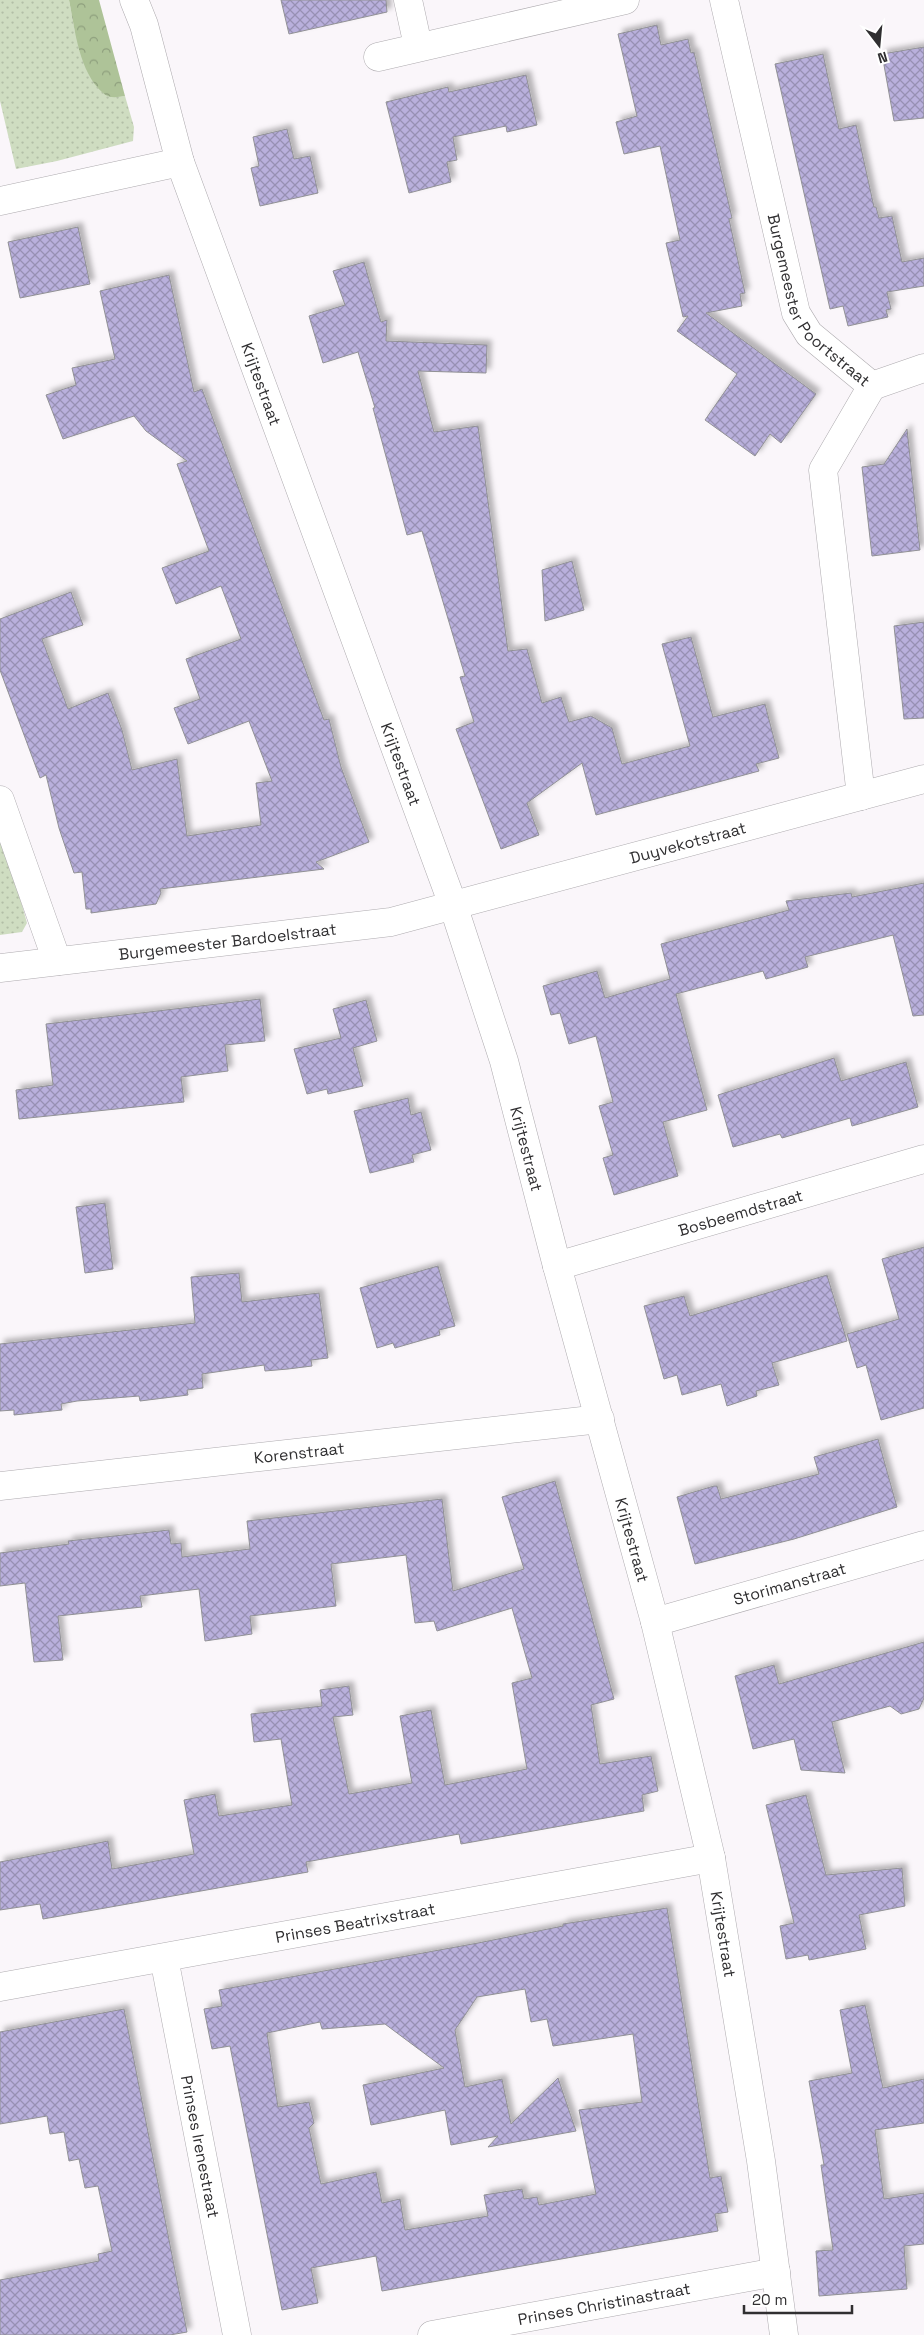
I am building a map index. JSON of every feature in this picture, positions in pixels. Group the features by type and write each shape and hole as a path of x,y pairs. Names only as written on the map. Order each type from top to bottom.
{"street":[{"name":"Krijtestraat","path":"134,0 144,25 180,162 453,905 504,1061 557,1266 654,1622 710,1858 761,2161 784,2335"},
{"path":"408,0 418,46"},
{"path":"378,57 418,46 625,0"},
{"name":"Burgemeester Poortstraat","path":"724,0 796,313 809,334 872,386 823,470 861,796"},
{"path":"0,201 180,162"},
{"path":"872,386 924,368"},
{"name":"Duyvekotstraat","path":"453,905 924,779"},
{"path":"0,800 57,961"},
{"name":"Burgemeester Bardoelstraat","path":"0,968 391,922 453,905"},
{"name":"Bosbeemdstraat","path":"557,1266 924,1159"},
{"name":"Korenstraat","path":"0,1486 600,1419"},
{"name":"Storimanstraat","path":"654,1622 924,1545"},
{"name":"Prinses Beatrixstraat","path":"0,1987 710,1858"},
{"name":"Prinses Irenestraat","path":"164,1958 238,2335"},
{"name":"Prinses Christinastraat","path":"432,2335 776,2272"}],"green space":[{"path":"0,0 69,0 75,32 113,97 125,96 134,127 133,141 57,161 16,169 0,101"},
{"path":"69,0 99,0 125,96 114,97 105,95 88,74 79,50"},
{"path":"0,841 17,887 27,923 22,932 0,935"}],"building":[{"path":"281,0 386,0 387,12 289,34"},
{"path":"657,25 661,45 688,39 691,53 694,52 732,218 729,219 745,293 740,294 742,306 706,313 816,394 781,443 770,434 755,456 705,420 737,374 677,331 688,316 683,317 666,243 680,240 660,146 624,154 616,122 637,116 618,34"},
{"path":"924,47 924,118 894,121 882,54"},
{"path":"823,54 839,129 856,125 874,207 876,207 879,218 892,216 902,262 924,258 924,286 887,292 891,309 886,310 888,317 848,326 843,306 830,309 775,64"},
{"path":"526,75 537,125 507,132 506,126 453,137 457,160 447,162 451,182 409,193 386,102 448,87 449,92"},
{"path":"287,129 294,159 310,156 318,193 260,206 251,168 259,166 253,137"},
{"path":"78,227 90,284 20,298 8,242"},
{"path":"364,262 381,322 387,320 386,341 487,345 486,373 418,371 434,432 478,426 508,651 527,649 542,703 561,697 569,722 591,716 612,728 622,764 690,746 662,644 691,637 713,717 765,704 779,758 756,764 759,771 596,815 582,763 527,803 539,835 501,849 456,729 474,722 460,677 465,676 422,531 407,535 373,408 375,408 358,352 323,363 309,316 345,305 333,271"},
{"path":"169,275 194,392 202,389 324,720 329,719 341,767 369,842 316,862 324,869 160,889 161,893 156,904 91,913 91,909 86,909 82,872 74,873 59,828 46,775 40,778 0,670 0,619 71,592 83,625 42,639 68,709 108,693 122,730 132,770 177,759 187,836 261,825 256,783 272,781 249,721 188,744 174,708 200,699 186,659 241,639 221,586 176,604 162,568 209,551 177,464 187,461 146,431 134,416 63,439 46,395 76,385 72,368 115,359 100,291"},
{"path":"907,429 920,550 872,556 862,467 884,464"},
{"path":"572,561 584,610 545,621 542,570"},
{"path":"924,622 924,718 904,719 894,626"},
{"path":"924,883 924,1015 913,1016 893,935 805,957 808,967 766,979 763,971 676,994 707,1110 663,1122 678,1176 614,1195 603,1158 613,1155 599,1106 613,1102 596,1036 569,1044 560,1013 551,1015 543,986 597,971 605,998 670,979 661,944 789,910 786,901 851,893 852,897"},
{"path":"260,999 265,1041 225,1045 228,1071 181,1077 184,1102 19,1119 16,1090 53,1085 46,1024"},
{"path":"366,1000 377,1041 353,1048 363,1086 328,1094 327,1089 307,1094 294,1049 341,1038 333,1009"},
{"path":"834,1058 841,1081 906,1062 918,1107 852,1126 850,1118 782,1138 780,1134 733,1147 718,1095"},
{"path":"408,1098 411,1115 421,1112 431,1150 412,1155 414,1162 370,1173 354,1111"},
{"path":"105,1203 113,1269 85,1273 76,1207"},
{"path":"924,1247 924,1408 881,1420 866,1365 857,1368 847,1334 899,1319 882,1259"},
{"path":"438,1266 455,1326 439,1330 440,1335 395,1348 393,1343 377,1348 360,1288"},
{"path":"239,1273 242,1302 319,1293 328,1358 311,1360 312,1366 265,1371 264,1365 202,1374 203,1388 187,1390 188,1395 140,1401 139,1396 77,1401 61,1404 62,1410 14,1415 14,1410 0,1411 0,1344 195,1323 191,1277"},
{"path":"827,1275 847,1341 772,1363 779,1385 756,1391 757,1396 727,1406 721,1384 682,1395 677,1375 664,1379 644,1306 684,1296 690,1316"},
{"path":"878,1439 897,1507 794,1539 695,1564 677,1497 717,1486 721,1499 819,1474 814,1457"},
{"path":"555,1481 614,1699 591,1705 600,1764 651,1756 658,1791 642,1795 644,1811 461,1844 459,1834 306,1862 308,1872 43,1919 40,1904 0,1910 0,1862 108,1841 112,1869 194,1854 184,1800 215,1794 219,1816 292,1805 281,1739 254,1742 251,1714 322,1706 320,1690 349,1686 353,1715 333,1717 349,1794 412,1783 400,1716 431,1710 445,1785 527,1769 512,1683 532,1678 512,1608 437,1631 434,1621 415,1623 406,1555 331,1564 336,1606 250,1616 252,1634 205,1641 199,1589 140,1596 142,1607 58,1616 63,1660 34,1662 25,1583 0,1586 0,1553 69,1544 68,1541 169,1530 171,1544 181,1543 182,1557 250,1549 247,1521 442,1499 453,1591 524,1569 502,1497"},
{"path":"924,1642 924,1698 919,1709 901,1714 890,1706 832,1722 845,1773 801,1770 794,1739 753,1749 735,1676 774,1665 779,1684"},
{"path":"806,1795 826,1875 902,1868 905,1906 859,1915 866,1949 809,1960 808,1955 786,1959 780,1926 794,1923 766,1805"},
{"path":"667,1908 710,2178 721,2176 728,2212 715,2214 718,2231 382,2291 376,2256 311,2268 318,2303 282,2310 230,2046 212,2049 204,2009 222,2006 219,1990 478,1943 563,1926 563,1924","holes":["525,1989 531,2022 547,2019 553,2046 633,2034 642,2102 579,2110 596,2194 539,2205 537,2197 524,2199 522,2189 484,2195 488,2216 405,2230 400,2199 382,2203 376,2172 321,2184 309,2128 314,2123 309,2102 278,2107 267,2033 320,2022 322,2029 385,2024 444,2068 363,2085 371,2125 445,2110 451,2145 498,2136 488,2147 576,2131 558,2078 511,2124 502,2079 465,2087 455,2030 477,1997"]},
{"path":"865,2005 883,2088 924,2079 924,2123 875,2130 884,2199 924,2193 924,2244 904,2246 907,2289 819,2296 816,2251 833,2250 821,2165 824,2165 809,2081 852,2073 840,2010"},
{"path":"124,2009 187,2332 170,2335 0,2335 0,2280 99,2261 98,2254 112,2251 98,2186 85,2188 79,2159 69,2161 64,2132 50,2134 47,2116 0,2124 0,2032"}]}
